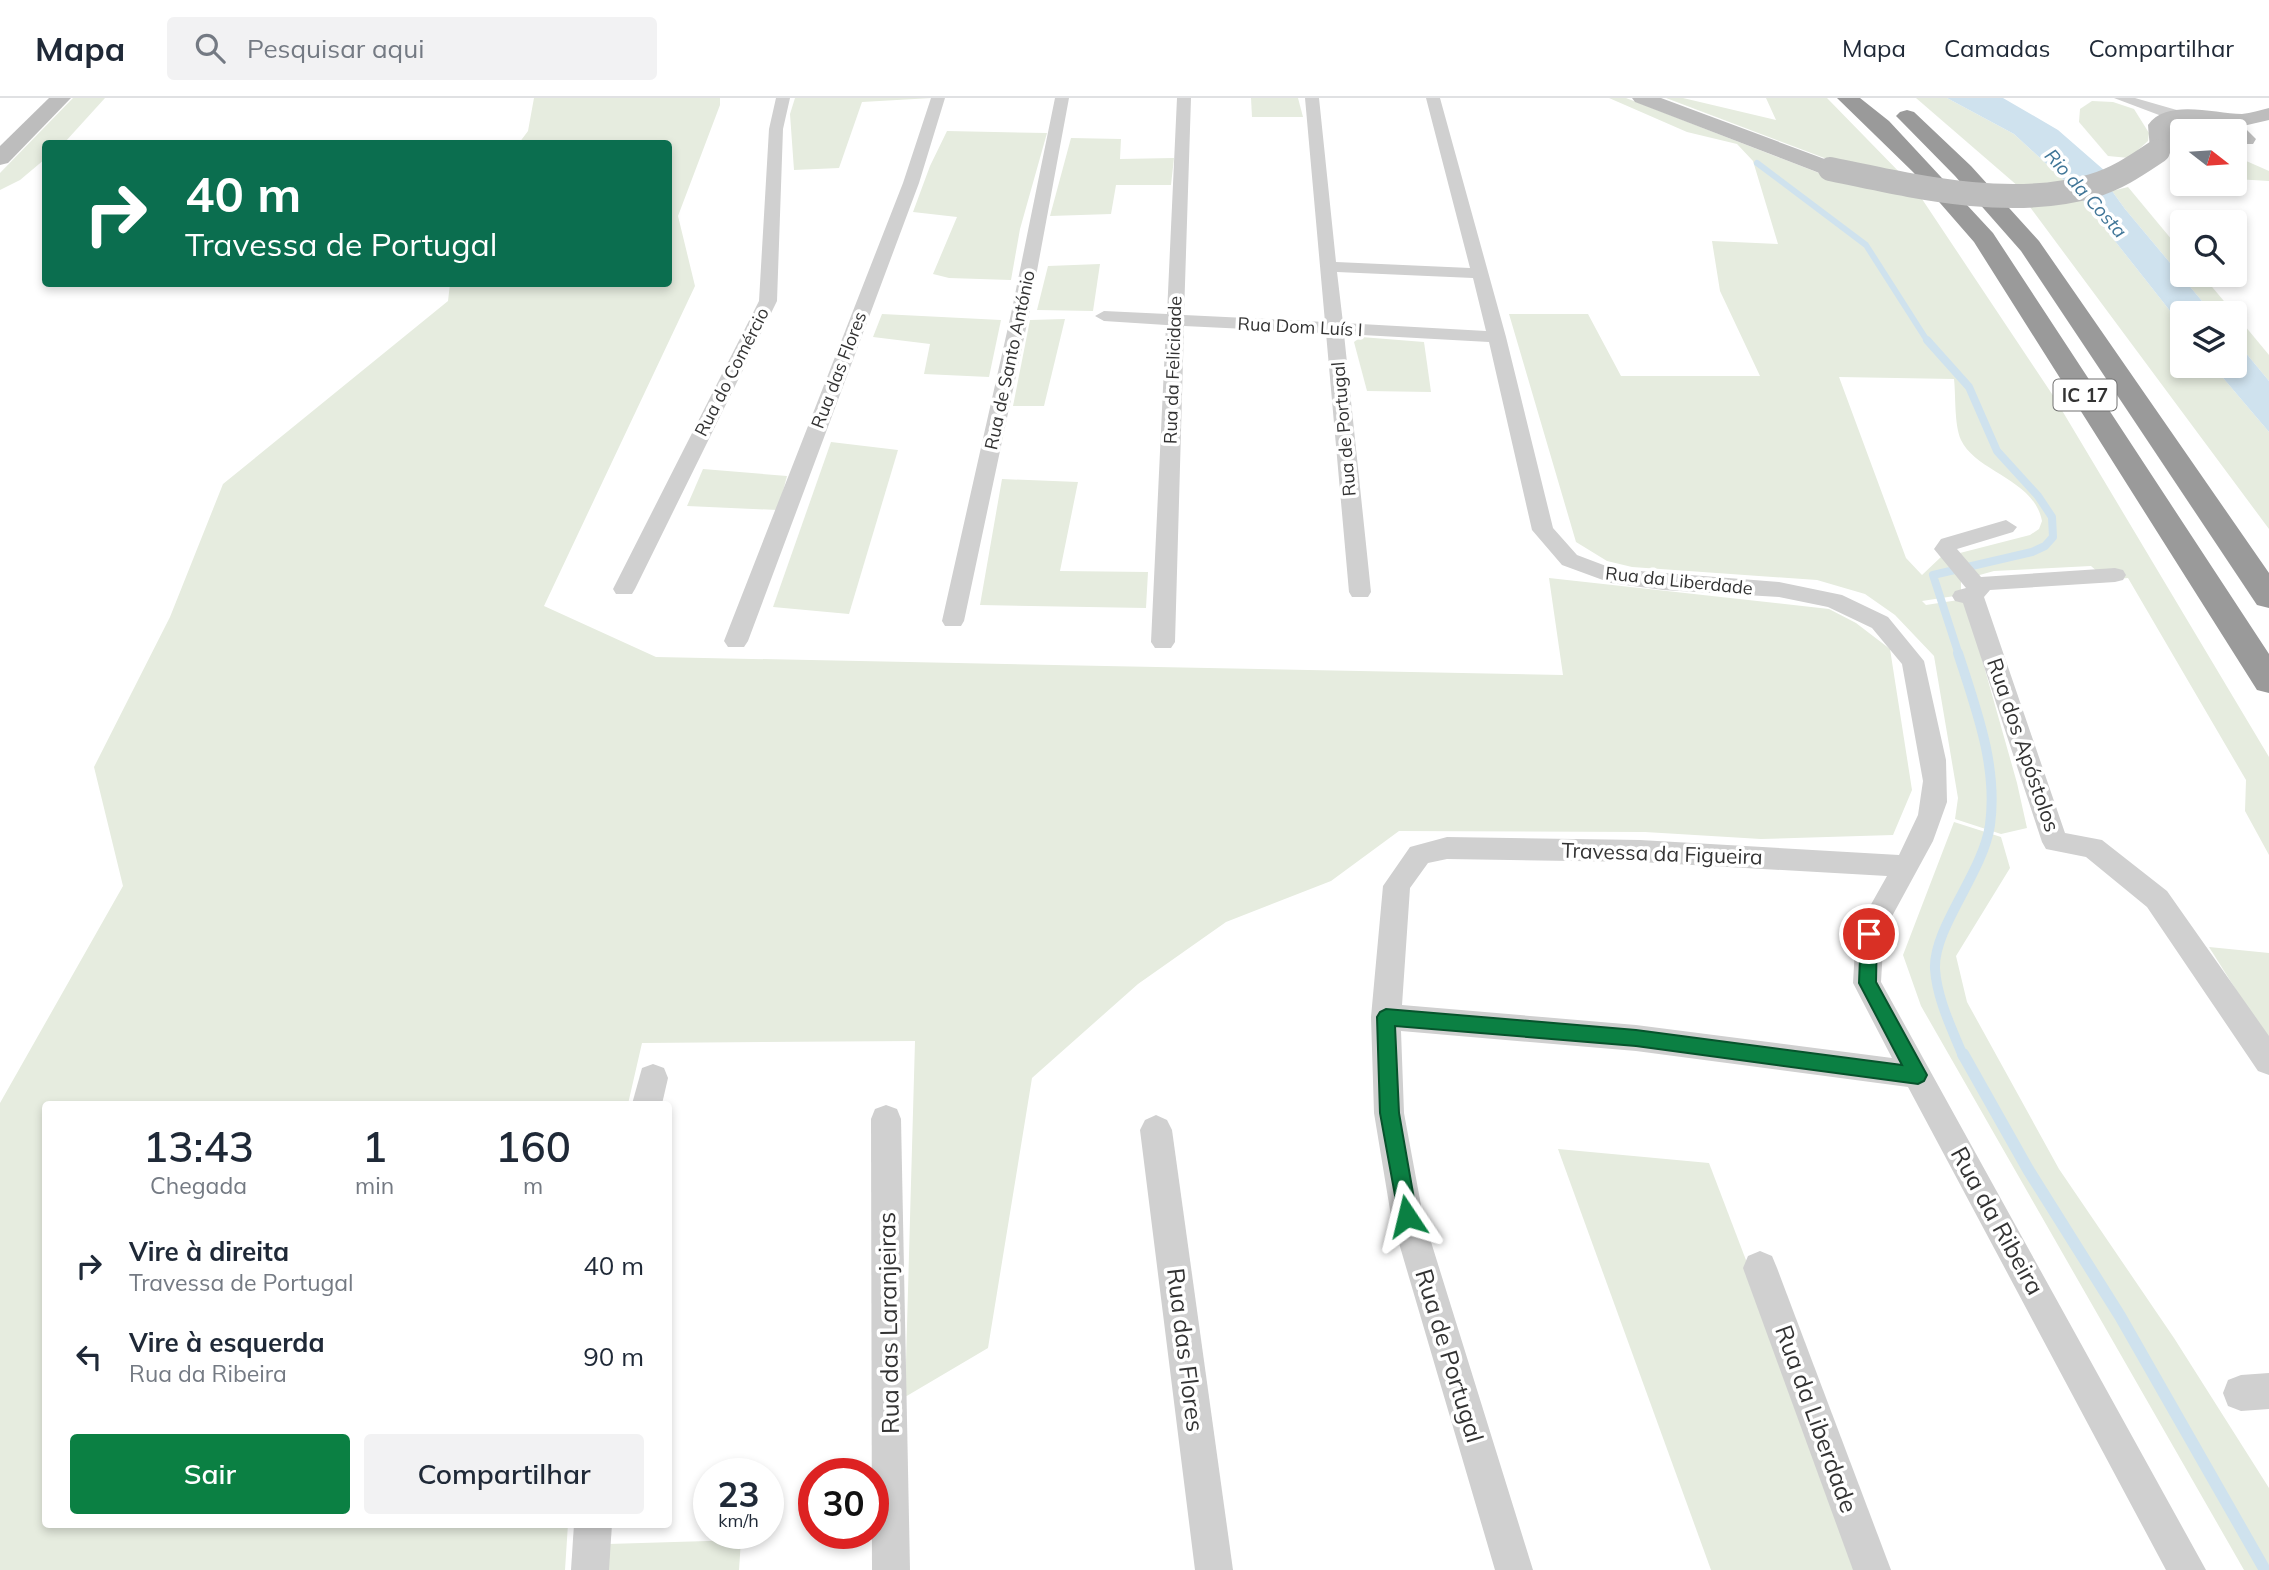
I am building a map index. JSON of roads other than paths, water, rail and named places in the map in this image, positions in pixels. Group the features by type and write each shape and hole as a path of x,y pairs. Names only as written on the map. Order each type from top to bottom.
{"highway":[{"name":"IC 17","path":"1847,98 1897,118 2030,246 2269,597"},
{"name":"IC 17","path":"1897,118 1984,238 2269,681"}],"street":[{"path":"0,158 61,98"},
{"name":"Rua das Flores","path":"736,640 911,183 938,98"},
{"name":"Rua de Santo António","path":"953,621 1018,328 1062,98"},
{"name":"Rua da Felicidade","path":"1163,642 1184,98"},
{"name":"Rua de Portugal","path":"1312,98 1360,592"},
{"name":"Rua da Liberdade","path":"1433,98 1497,337 1543,530 1560,554 1584,568 1614,576 1798,593 1829,598 1877,618 1900,641 1914,663 1933,752 1935,786 1930,813 1906,866"},
{"path":"1642,98 1830,169 1931,189 2027,193 2100,183 2121,175 2167,141"},
{"path":"2121,98 2203,119"},
{"name":"Rua do Comércio","path":"624,589 768,301 776,129 781,100"},
{"path":"2136,104 2151,114 2167,141"},
{"path":"2247,132 2269,114"},
{"path":"2167,141 2166,118 2199,118"},
{"path":"1329,267 1479,273"},
{"name":"Rua Dom Luís I","path":"1104,316 1497,337"},
{"path":"2006,527 1949,544 1945,549 1971,589 1984,583 2115,575"},
{"name":"Rua dos Apóstolos","path":"1971,589 2055,842 2093,847 2157,899 2269,1061"},
{"name":"Travessa da Figueira","path":"1419,854 1447,848 1626,851 1906,866"},
{"name":"Rua de Portugal","path":"1419,854 1397,886 1386,1017 1389,1113 1407,1216 1514,1570"},
{"name":"Rua da Ribeira","path":"1906,866 1869,934 1867,983 2187,1570"},
{"path":"1386,1017 1636,1038 1918,1075"},
{"name":"Rua das Laranjeiras","path":"886,1119 891,1570"},
{"name":"Rua das Flores","path":"1156,1130 1214,1570"},
{"name":"Rua da Liberdade","path":"1760,1268 1872,1570"},
{"path":"590,1570 593,1528"}],"water":[{"path":"1947,98 2003,98 2058,130 2105,171 2066,182 2014,134"},
{"path":"2112,191 2170,263 2170,287 2190,287 2202,301 2170,301 2170,311 2081,198"},
{"path":"2247,354 2269,381 2269,432 2223,378 2247,378"}],"waterway":[{"path":"1757,163 1866,245 1928,342"},
{"path":"1927,340 1969,387 1997,451 2038,496 2052,517 2053,537 2045,546 2032,552 1933,575 1959,655"},
{"path":"1958,653 1984,738 1992,803 1986,843 1942,936 1935,969 1946,1014 1963,1056"},
{"path":"1963,1054 2029,1171 2120,1316 2265,1570"}],"water label":[{"name":"Rio da Costa","path":"2086,193"}]}
